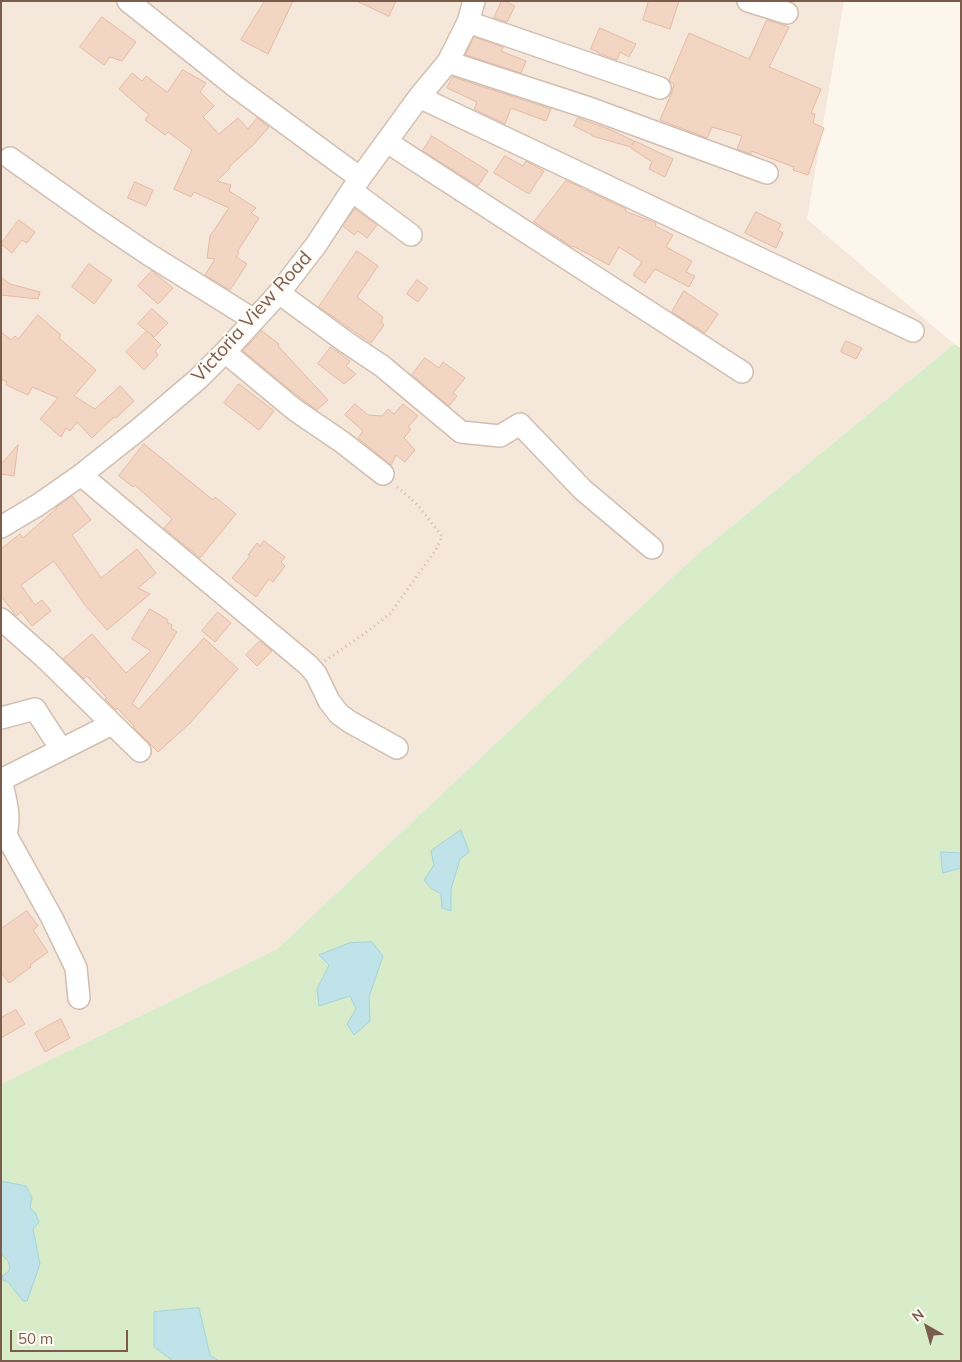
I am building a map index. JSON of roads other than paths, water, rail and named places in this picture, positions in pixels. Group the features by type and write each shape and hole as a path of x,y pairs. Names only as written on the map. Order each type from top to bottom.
{"street":[{"path":"128,1 356,184 411,235"},
{"name":"Victoria View Road","path":"1,526 38,505 138,430 198,379 279,293 316,246 356,184 448,62 468,22 474,1"},
{"path":"748,1 788,13"},
{"path":"468,22 660,88"},
{"path":"448,62 592,109 766,173"},
{"path":"419,98 913,331"},
{"path":"387,142 742,372"},
{"path":"10,158 99,221 254,320"},
{"path":"279,293 382,366 461,432 500,436 520,424 584,490 652,548"},
{"path":"225,352 295,410 384,474"},
{"path":"81,474 312,670 316,674 329,701 339,714 397,748"},
{"path":"1,619 45,658 140,751"},
{"path":"1,718 35,709 61,749"},
{"path":"79,998 76,968 52,918 4,830 8,826 8,812 1,780 112,724"}],"water":[{"path":"461,830 469,852 460,859 451,889 451,911 442,908 441,894 431,888 424,880 434,865 431,851"},
{"path":"941,852 961,853 961,868 943,873"},
{"path":"372,942 383,956 369,997 370,1021 354,1035 347,1024 356,1009 350,996 319,1006 317,989 329,965 319,955 349,943"},
{"path":"1,1181 26,1186 32,1198 30,1208 36,1214 39,1222 33,1229 40,1264 27,1301 23,1301 7,1281 4,1281 2,1276 10,1268 8,1261 1,1254"},
{"path":"199,1308 210,1355 219,1361 173,1361 154,1347 154,1312"}]}
